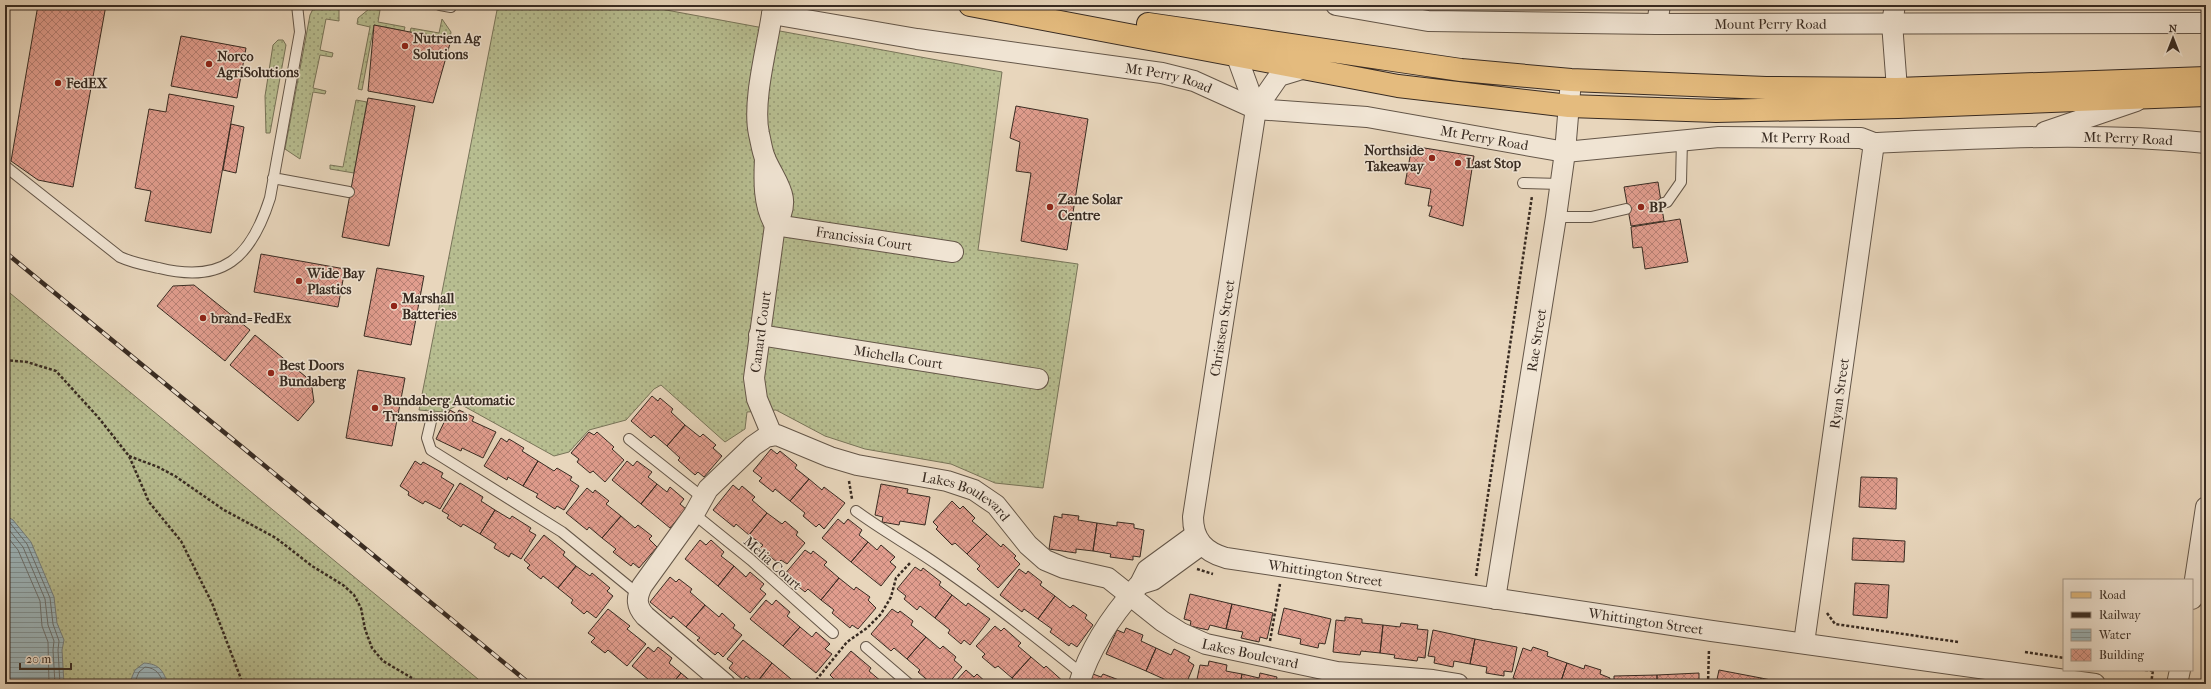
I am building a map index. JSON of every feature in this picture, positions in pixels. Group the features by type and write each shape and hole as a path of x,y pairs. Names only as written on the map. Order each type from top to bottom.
{"main road":[{"name":"Mt Perry Road","path":"970,5 1398,86 1569,106 1716,111 2206,78"},
{"name":"Mt Perry Road","path":"1028,5 1244,40 1461,70 1571,80 1766,88 1898,98 2144,99 2206,95"}],"street":[{"name":"Mount Perry Road","path":"1336,5 1428,21 1516,14 1894,14 2206,22"},
{"name":"Mt Perry Road","path":"773,8 917,39 1030,53 1162,73 1194,81 1256,109 1367,117 1565,152 1682,139 1719,137 1861,138 1874,143 2032,136 2169,139 2206,143"},
{"path":"773,8 758,103 759,133 765,158 764,186 771,219 775,225"},
{"path":"1894,14 1898,98"},
{"name":"Christsen Street","path":"1236,56 1256,109"},
{"name":"Christsen Street","path":"1198,540 1193,517 1256,109 1280,76 1302,69"},
{"name":"Rae Street","path":"1495,599 1556,217 1565,152 1571,80"},
{"path":"2032,136 2144,99"},
{"name":"Ryan Street","path":"1804,643 1874,143"},
{"name":"Francissia Court","path":"775,225 953,252"},
{"name":"Canard Court","path":"772,435 754,388 759,335 775,225"},
{"name":"Michella Court","path":"759,335 1038,379"},
{"path":"725,684 645,616 638,608 638,594 716,480 753,446 772,435"},
{"name":"Lakes Boulevard","path":"772,435 777,435 824,455 858,465 947,481 974,490 996,505 1028,545 1045,560 1064,568 1108,578 1135,590 1162,621 1193,639 1221,648 1337,672 1385,678 1433,680 1458,684"},
{"path":"2193,592 2206,507"},
{"path":"1080,679 1097,642 1135,590 1153,580 1198,540"},
{"name":"Whittington Street","path":"1198,540 1209,551 1226,558 1712,631 2094,684"},
{"path":"2177,684 2180,671"}],"lane":[{"path":"5,166 120,257 131,262 169,271 208,273 231,262 245,249 264,216 273,178 300,32 297,5"},
{"path":"440,5 451,7"},
{"path":"1663,203 1667,202 1681,182 1682,139"},
{"path":"273,178 349,192"},
{"path":"1525,183 1560,184"},
{"path":"1556,217 1591,217 1626,209"},
{"path":"432,417 427,438 431,450 562,532 638,594"},
{"name":"Melia Court","path":"629,438 751,560 833,633"},
{"path":"856,511 877,527 975,590 1080,679"},
{"path":"866,647 909,684"}],"path":[{"path":"1476,576 1532,195 1525,183 1524,174 1505,165"},
{"path":"5,360 27,362 56,371 98,417 129,456 149,502 181,541 212,603 243,684"},
{"path":"129,456 158,467 175,476 224,510 276,538 312,566 343,584 354,595 361,608 365,629 372,648 383,661 412,678"},
{"path":"849,480 856,511"},
{"path":"813,684 847,642 867,628 881,614 891,597 896,578 917,552"},
{"path":"1266,658 1280,584"},
{"path":"1827,613 1835,624 1958,642"},
{"path":"1708,684 1708,662 1712,631"},
{"path":"2026,652 2063,658"},
{"path":"2151,684 2153,671"}],"green space":[{"path":"315,5 336,5 339,10 339,21 326,19 320,50 333,53 332,57 320,55 313,88 326,91 325,94 313,92 300,159 285,149 310,15"},
{"path":"498,5 639,5 1002,72 978,250 1078,264 1043,488 995,483 951,464 865,449 825,436 776,410 747,412 745,429 725,442 661,385 654,389 626,420 589,430 569,452 554,456 460,404 444,412 419,410"},
{"path":"369,9 380,10 378,22 405,27 404,31 374,25 362,90 358,89 370,27 357,24 358,18"},
{"path":"442,19 451,32 450,40 410,32 411,28 439,33"},
{"path":"278,40 283,40 286,45 270,133 266,133 265,96 273,45"},
{"path":"356,100 367,102 354,173 330,169 330,165 343,167"},
{"path":"5,289 484,684 5,684"}],"water":[{"path":"5,515 13,520 31,542 54,597 57,623 64,640 62,650 64,684 5,684"},
{"path":"144,663 154,665 160,669 168,684 129,684 135,670"}],"building":[{"name":"FedEX","path":"38,5 106,5 73,187 38,180 11,161"},
{"path":"374,25 451,40 433,103 368,91"},
{"name":"Norco AgriSolutions","path":"181,36 246,48 237,98 171,86"},
{"path":"169,94 234,106 211,233 145,221 151,191 135,188 149,109 166,112"},
{"path":"368,98 415,106 389,246 342,237"},
{"name":"Zane Solar Centre","path":"1016,106 1088,119 1067,250 1021,241 1031,173 1016,171 1020,142 1010,138"},
{"path":"231,124 244,127 236,173 223,170"},
{"path":"1412,146 1474,156 1463,226 1429,216 1432,206 1428,206 1431,189 1405,184"},
{"path":"1658,182 1664,221 1631,226 1624,187"},
{"path":"1680,219 1688,262 1645,269 1642,247 1633,248 1631,227"},
{"name":"Wide Bay Plastics","path":"261,254 345,269 338,307 254,292"},
{"name":"Marshall Batteries","path":"377,268 424,276 411,345 364,336"},
{"name":"brand=FedEx","path":"194,285 250,330 225,361 157,306 173,286"},
{"name":"Best Doors Bundaberg","path":"255,335 311,381 314,402 298,421 230,365"},
{"name":"Bundaberg Automatic Transmissions","path":"358,370 405,378 392,446 346,438"},
{"path":"652,396 658,401 660,398 673,409 671,412 685,425 667,446 654,435 651,438 631,421"},
{"path":"450,410 457,414 459,410 474,417 472,421 496,432 483,458 462,448 461,451 436,439"},
{"path":"685,425 700,437 703,434 716,445 713,448 722,456 704,477 698,472 695,475 678,460 680,458 667,446"},
{"path":"589,432 594,435 597,432 614,447 612,449 624,460 605,482 593,471 590,473 577,462 579,459 571,453"},
{"path":"501,438 507,442 509,439 524,448 522,451 538,461 523,486 508,477 507,480 484,466"},
{"path":"771,449 777,454 780,451 797,465 795,468 809,479 790,501 775,489 773,492 759,481 762,478 753,471"},
{"path":"415,461 421,465 423,462 443,473 441,477 454,485 440,509 425,501 423,504 408,495 409,492 400,486"},
{"path":"538,461 554,471 557,468 572,477 570,480 579,486 564,510 557,506 555,509 536,497 538,494 523,486"},
{"path":"627,461 633,466 637,461 652,472 648,477 657,484 641,504 612,480"},
{"path":"1861,477 1897,478 1896,509 1859,507"},
{"path":"809,479 822,490 824,487 845,503 824,529 819,524 816,527 803,516 805,513 790,501"},
{"path":"460,483 483,497 481,501 495,510 480,534 463,524 461,527 447,518 449,515 442,511"},
{"path":"657,484 667,492 670,487 684,499 680,504 686,509 670,528 641,504"},
{"path":"881,484 908,489 907,493 930,497 925,525 900,521 899,525 882,522 883,517 875,515"},
{"path":"733,485 739,490 742,486 755,497 752,500 767,513 749,535 736,524 734,527 713,510"},
{"path":"587,488 593,493 595,490 609,501 606,504 621,516 602,538 589,527 587,530 566,513"},
{"path":"952,501 960,509 963,506 975,518 972,521 987,534 967,554 955,543 952,545 936,529 938,527 933,522"},
{"path":"495,510 510,519 512,516 531,528 529,531 536,535 521,559 511,553 509,557 494,548 496,544 480,534"},
{"path":"767,513 782,524 785,521 798,532 796,535 805,543 787,564 781,560 778,563 760,548 763,545 749,535"},
{"path":"1062,514 1079,516 1078,520 1097,523 1093,551 1076,549 1076,553 1049,549 1054,516 1062,518"},
{"path":"621,516 635,528 638,525 652,536 649,539 657,547 639,568 633,563 631,566 613,552 616,549 602,538"},
{"path":"838,519 844,524 848,519 862,530 859,535 868,542 851,562 822,538"},
{"path":"1117,522 1134,524 1134,528 1144,530 1140,557 1133,556 1133,560 1110,557 1111,554 1093,551 1097,523 1117,526"},
{"path":"987,534 1001,547 1003,544 1016,556 1014,558 1020,564 998,588 977,569 980,566 967,554"},
{"path":"544,535 565,552 563,555 576,566 558,588 543,576 541,579 527,568 530,565 524,560"},
{"path":"1853,538 1905,541 1904,562 1852,560"},
{"path":"700,540 706,545 711,540 724,552 721,556 734,566 718,586 685,559"},
{"path":"868,542 877,550 881,545 895,557 890,562 896,567 881,586 851,562"},
{"path":"805,550 811,554 813,551 827,562 824,565 839,578 821,600 808,589 805,592 784,575"},
{"path":"576,566 590,576 592,573 610,588 607,591 613,596 596,618 587,611 584,614 571,603 573,600 558,588"},
{"path":"734,566 746,577 750,572 764,584 760,589 766,594 750,613 718,586"},
{"path":"915,567 921,571 923,568 941,582 939,585 952,595 935,618 920,606 917,610 904,599 906,596 897,589"},
{"path":"1019,569 1026,574 1028,571 1042,582 1040,585 1055,596 1038,619 1024,609 1022,612 1000,595"},
{"path":"670,577 676,582 679,579 692,589 690,592 705,605 686,627 673,616 671,619 650,602"},
{"path":"839,578 854,590 856,587 870,597 868,600 876,608 858,629 852,625 850,628 832,613 834,610 821,600"},
{"path":"1855,583 1889,585 1887,618 1853,615"},
{"path":"1190,594 1232,604 1226,629 1210,625 1208,630 1190,626 1191,621 1184,619"},
{"path":"952,595 966,606 968,603 990,619 970,645 964,640 961,644 948,633 950,630 935,618"},
{"path":"1055,596 1070,608 1073,605 1087,615 1085,618 1093,625 1077,647 1071,643 1069,646 1050,632 1052,629 1038,619"},
{"path":"766,600 772,605 776,600 790,612 787,616 800,627 783,646 750,619"},
{"path":"1232,604 1273,613 1267,639 1260,637 1259,642 1241,638 1243,632 1226,629"},
{"path":"705,605 719,617 722,613 735,625 733,628 742,635 723,657 718,652 715,655 697,640 700,638 686,627"},
{"path":"1284,608 1331,619 1325,644 1319,643 1318,648 1300,644 1301,639 1278,634"},
{"path":"608,609 630,626 627,629 646,644 627,666 608,650 605,653 591,642 595,638 588,633"},
{"path":"892,609 898,613 900,611 913,621 911,625 926,637 907,659 894,648 891,651 871,634"},
{"path":"1345,617 1362,619 1362,623 1383,625 1380,653 1361,651 1360,655 1333,652 1336,620 1345,621"},
{"path":"1401,623 1418,625 1417,629 1428,630 1425,658 1418,657 1417,661 1394,658 1395,655 1380,653 1383,625 1400,627"},
{"path":"995,626 1001,631 1004,628 1021,643 1018,646 1031,657 1012,678 998,666 995,668 982,657 985,654 976,646"},
{"path":"800,627 812,637 816,632 830,644 825,649 832,654 816,673 783,646"},
{"path":"1126,628 1143,635 1141,641 1156,648 1146,671 1106,654 1117,630 1124,633"},
{"path":"1433,630 1475,639 1470,664 1454,661 1453,667 1434,663 1435,657 1428,656"},
{"path":"926,637 940,649 943,646 956,657 954,660 962,667 948,684 932,684 918,672 920,670 907,659"},
{"path":"1475,639 1517,647 1512,672 1504,671 1504,676 1486,673 1487,667 1470,664"},
{"path":"743,640 772,663 756,683 746,676 743,680 729,668 733,663 727,659"},
{"path":"648,647 654,652 658,647 672,658 669,663 681,673 672,684 654,684 632,666"},
{"path":"1533,647 1548,652 1547,656 1567,663 1560,684 1529,684 1513,678 1523,648 1531,651"},
{"path":"1156,648 1171,655 1174,649 1190,657 1188,661 1194,665 1186,684 1175,684 1146,671"},
{"path":"851,651 871,668 869,671 882,682 880,684 833,683 835,680 830,675"},
{"path":"1031,657 1044,668 1046,666 1066,684 1018,684 1012,678"},
{"path":"1209,661 1227,665 1226,671 1242,674 1240,684 1196,684 1200,665 1208,666"},
{"path":"772,663 797,684 756,684"},
{"path":"1567,663 1584,669 1585,665 1601,670 1600,674 1610,678 1608,684 1560,684"},
{"path":"966,670 974,677 977,674 988,684 953,684"},
{"path":"1719,670 1761,678 1760,684 1716,684"},
{"path":"681,673 693,683 697,679 704,684 672,684"},
{"path":"1260,673 1277,677 1276,682 1283,684 1240,684 1242,674 1259,678"},
{"path":"1699,673 1699,684 1657,684 1657,675"},
{"path":"1093,674 1101,677 1103,674 1119,680 1119,684 1090,684"},
{"path":"1657,675 1657,684 1614,684 1614,676"},
{"path":"1761,678 1791,684 1760,684"}],"railway":[{"path":"5,252 530,684"}],"place":[{"name":"Nutrien Ag Solutions","path":"405,46"},
{"name":"Norco AgriSolutions","path":"209,64"},
{"name":"FedEX","path":"58,83"},
{"name":"Northside Takeaway","path":"1432,158"},
{"name":"Last Stop","path":"1458,163"},
{"name":"Zane Solar Centre","path":"1050,207"},
{"name":"BP","path":"1641,207"},
{"name":"Wide Bay Plastics","path":"299,281"},
{"name":"Marshall Batteries","path":"394,306"},
{"name":"brand=FedEx","path":"203,318"},
{"name":"Best Doors Bundaberg","path":"271,373"},
{"name":"Bundaberg Automatic Transmissions","path":"375,408"}]}
